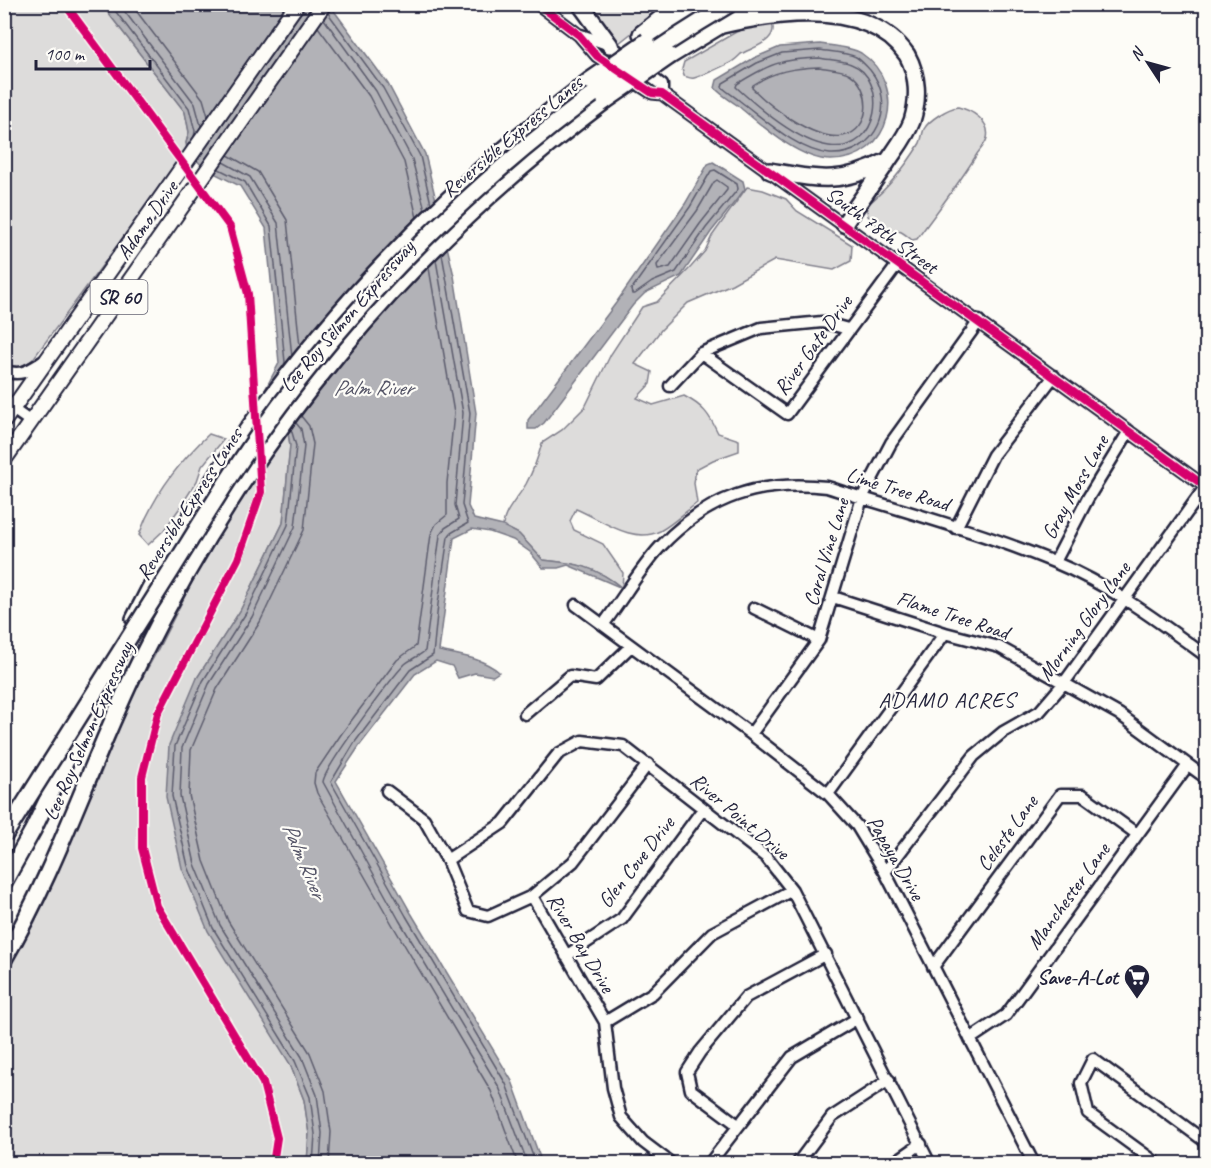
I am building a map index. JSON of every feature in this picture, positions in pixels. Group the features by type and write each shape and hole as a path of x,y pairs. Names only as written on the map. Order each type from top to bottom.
{"highway":[{"path":"580,4 610,45"},
{"path":"643,38 679,4"},
{"name":"Lee Roy Selmon Expressway","path":"4,882 33,830 164,560 243,435 293,368 344,306 407,238 470,178 528,128 643,38 705,4"},
{"name":"Reversible Express Lanes","path":"4,836 245,455 294,387 346,324 429,235 517,154 612,81 730,4"},
{"name":"Lee Roy Selmon Expressway","path":"4,959 50,871 114,717 156,629 211,530 270,440 313,383 373,312 443,238 507,179 605,101 670,56 756,4"},
{"path":"718,26 781,9 840,7 859,12 883,24 896,36 915,74 917,90 911,123 903,140 844,224"},
{"path":"770,171 812,178 838,179 860,174 888,161"}],"main road":[{"name":"Adamo Drive","path":"4,421 9,406 49,357 297,4"},
{"name":"Adamo Drive","path":"4,460 324,4"}],"street":[{"name":"South 78th Street","path":"538,4 579,35 597,56 652,93 662,94 1206,486"},
{"name":"South 78th Street","path":"579,35 610,45 662,86 662,94"},
{"name":"River Gate Drive","path":"701,353 787,414 898,264"},
{"path":"670,386 701,353 761,328 822,321 848,329"},
{"name":"Coral Vine Lane","path":"751,734 819,640 862,498 891,443 979,321"},
{"path":"4,370 17,374 26,372 49,357"},
{"path":"957,528 993,455 1054,376"},
{"path":"9,406 32,421"},
{"name":"Gray Moss Lane","path":"1055,562 1088,498 1129,431"},
{"name":"Lime Tree Road","path":"603,626 659,548 683,525 706,508 740,493 784,485 827,487 1055,562 1125,598 1206,656"},
{"name":"Morning Glory Lane","path":"885,872 974,756 1003,732 1040,711 1064,683 1206,486"},
{"name":"Flame Tree Road","path":"833,597 945,633 999,647 1119,714 1206,778"},
{"name":"Papaya Drive","path":"576,605 751,734 828,794 857,826 885,872 1034,1164"},
{"path":"754,608 819,640"},
{"path":"828,794 945,633"},
{"path":"525,714 570,676 596,680 631,646"},
{"name":"River Point Drive","path":"447,860 503,823 558,754 582,741 623,746 766,857 792,890 858,1017 930,1164"},
{"path":"532,896 573,862 648,764"},
{"name":"Manchester Lane","path":"970,1040 1006,1015 1188,765"},
{"name":"River Bay Drive","path":"387,790 424,819 447,860 468,911 488,916 532,896 605,1022 612,1088 621,1117 643,1142 672,1164"},
{"name":"Celeste Lane","path":"933,967 1060,795 1083,795 1137,834"},
{"name":"Glen Cove Drive","path":"566,956 622,919 703,809"},
{"path":"605,1022 654,993 712,933 792,890"},
{"path":"738,1125 691,1090 687,1072 700,1052 746,997 826,954"},
{"path":"709,1164 792,1058 858,1017"},
{"path":"1158,1164 1088,1113 1081,1083 1093,1059 1206,1142"},
{"path":"797,1164 832,1117 889,1080"},
{"path":"892,1164 921,1144"}],"shaded area":[{"path":"5,5 102,5 185,112 189,132 186,143 187,151 33,359 26,364 16,366 5,364"},
{"path":"583,5 667,5 619,43"},
{"path":"771,20 772,33 764,42 741,54 730,63 707,73 693,78 684,76 682,69 684,62 736,32"},
{"path":"958,107 979,117 986,126 987,138 984,144 917,239 912,240 899,231 882,233 868,216 866,206 902,169 920,143 926,126 944,112"},
{"path":"747,187 763,190 786,199 797,211 852,245 851,261 834,270 775,260 732,284 688,303 661,330 635,364 652,372 650,384 637,398 653,405 684,396 705,411 718,433 739,440 739,451 696,469 694,483 697,503 660,531 639,535 628,533 576,509 570,521 574,530 603,544 623,573 622,588 604,575 585,567 543,560 519,534 503,526 509,510 531,474 542,443 562,430 585,407 611,354 642,307 657,302 705,251 712,236"},
{"path":"288,433 290,445 283,523 240,611 197,678 290,1064 304,1100 309,1134 307,1163 5,1163 4,956 66,850 101,773 130,700 218,531 274,445"},
{"path":"209,434 224,439 202,466 197,481 164,530 148,545 139,535 159,493 187,456"}],"water":[{"name":"Palm River","path":"329,4 388,84 425,154 454,276 476,413 468,506 474,519 503,526 519,534 543,560 594,570 622,588 568,565 543,568 530,552 513,540 490,532 472,529 454,538 439,651 478,660 499,672 493,676 475,673 458,678 452,666 436,661 415,674 360,745 336,781 411,913 512,1081 542,1163 307,1163 309,1134 304,1100 290,1064 208,931 182,868 166,797 169,745 197,678 240,611 283,523 290,445 288,433 270,432 264,412 265,390 279,363 266,228 240,186 204,168 191,154 186,143 189,132 185,112 102,5"},
{"path":"820,44 847,48 861,53 876,67 885,83 889,101 887,118 880,135 868,148 852,157 831,160 806,154 793,148 715,88 717,80 754,58 780,47"},
{"path":"713,162 743,181 745,189 711,232 681,276 645,293 633,305 544,423 536,429 528,429 528,420 616,303 685,204 708,164"}],"cycle path":[{"path":"65,4 230,227 248,294 261,492 238,559 158,713 142,777 142,848 157,906 263,1083 277,1138 273,1164"},
{"path":"538,4 579,35 597,56 652,93 662,94 1206,487"}],"place":[{"name":"Save-A-Lot","path":"1137,1000"}],"district":[{"name":"ADAMO ACRES","path":"947,699"}]}
